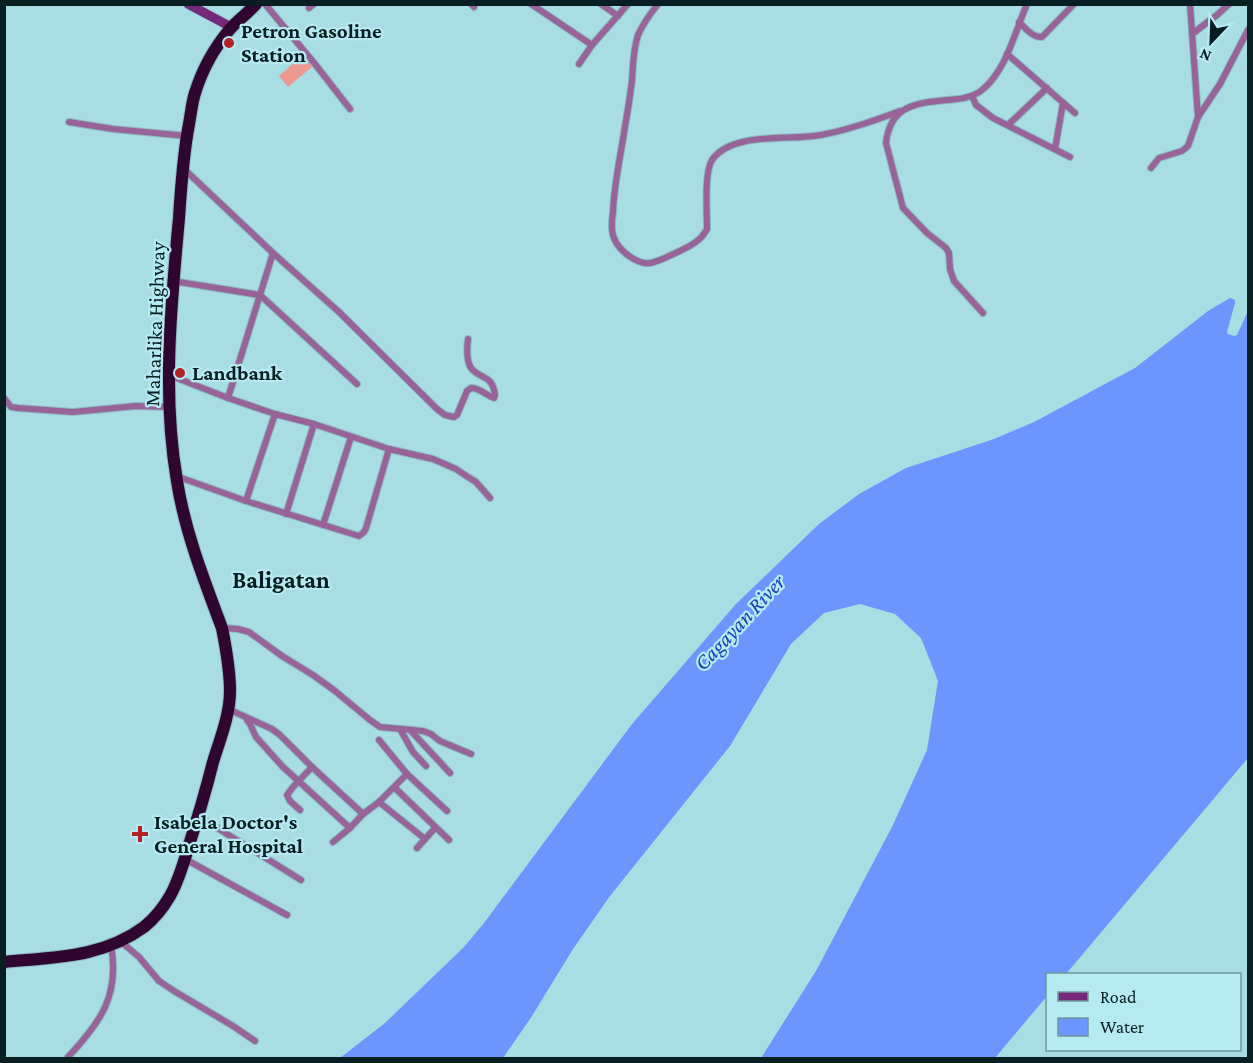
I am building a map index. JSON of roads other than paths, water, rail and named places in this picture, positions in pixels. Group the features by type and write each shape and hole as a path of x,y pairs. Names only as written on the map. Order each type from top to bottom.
{"highway":[{"name":"Maharlika Highway","path":"4,962 97,951 133,934 160,911 174,887 185,859 228,709 230,692 222,628 189,535 176,476 170,407 170,327 182,167 195,93 214,52 231,27 256,4"}],"street":[{"path":"188,4 231,27"},
{"path":"266,4 350,109"},
{"path":"531,4 592,45"},
{"path":"601,4 618,16"},
{"path":"579,64 592,45 628,4"},
{"path":"658,4 638,36 633,55 632,82 613,206 612,231 617,244 627,255 644,264 654,263 688,247 704,235 707,229 709,167 723,149 734,144 764,139 818,136 851,129 920,104 960,99 979,93 991,83 996,75 1027,4"},
{"path":"1019,22 1033,35 1043,36 1074,4"},
{"path":"1190,4 1198,117"},
{"path":"1192,34 1229,4"},
{"path":"1151,168 1159,158 1186,149 1198,117 1220,84 1248,30"},
{"path":"1007,54 1076,113"},
{"path":"1008,125 1047,88"},
{"path":"972,96 976,105 993,118 1070,157"},
{"path":"1055,149 1063,103"},
{"path":"900,111 892,121 886,143 903,208 950,253 950,269 954,281 983,313"},
{"path":"69,122 187,136"},
{"path":"182,167 339,312 437,409 448,416 457,415 467,391 471,388 480,390 491,398 495,396 494,387 489,379 470,367 468,339"},
{"path":"228,398 273,253"},
{"path":"173,281 260,295 357,384"},
{"path":"169,375 275,414 314,424 389,449 433,459 456,469 476,482 490,498"},
{"path":"4,398 11,406 18,408 73,412 136,406 170,407"},
{"path":"246,501 275,414"},
{"path":"286,514 314,424"},
{"path":"324,525 351,437"},
{"path":"176,476 246,501 358,536 364,532 389,449"},
{"path":"222,628 249,632 313,675 380,727 423,731 471,754"},
{"path":"228,709 272,729 363,814"},
{"path":"244,717 256,737 283,767 350,828"},
{"path":"400,729 413,752 426,766"},
{"path":"411,730 450,773"},
{"path":"379,740 407,774 447,811"},
{"path":"300,810 287,795 312,767"},
{"path":"333,842 395,788 407,774"},
{"path":"395,788 449,840"},
{"path":"379,802 425,839"},
{"path":"198,816 301,880"},
{"path":"417,848 435,828"},
{"path":"185,859 286,915"},
{"path":"68,1057 88,1035 107,1004 113,984 116,943 139,957 159,981 255,1041"}],"water":[{"name":"Cagayan River","path":"1230,298 1235,300 1227,332 1234,336 1237,335 1248,311 1248,758 1067,973 1046,973 1046,997 995,1058 761,1058 816,971 893,825 927,750 938,681 921,638 895,614 860,604 824,613 791,644 730,746 610,896 503,1058 340,1058 385,1023 464,947 632,724 736,604 819,524 859,494 906,468 994,439 1034,422 1135,368 1208,311"}],"place":[{"name":"Petron Gasoline Station","path":"229,43"},
{"name":"Landbank","path":"180,373"},
{"name":"Isabela Doctor's General Hospital","path":"140,834"}],"district":[{"name":"Baligatan","path":"281,580"}]}
